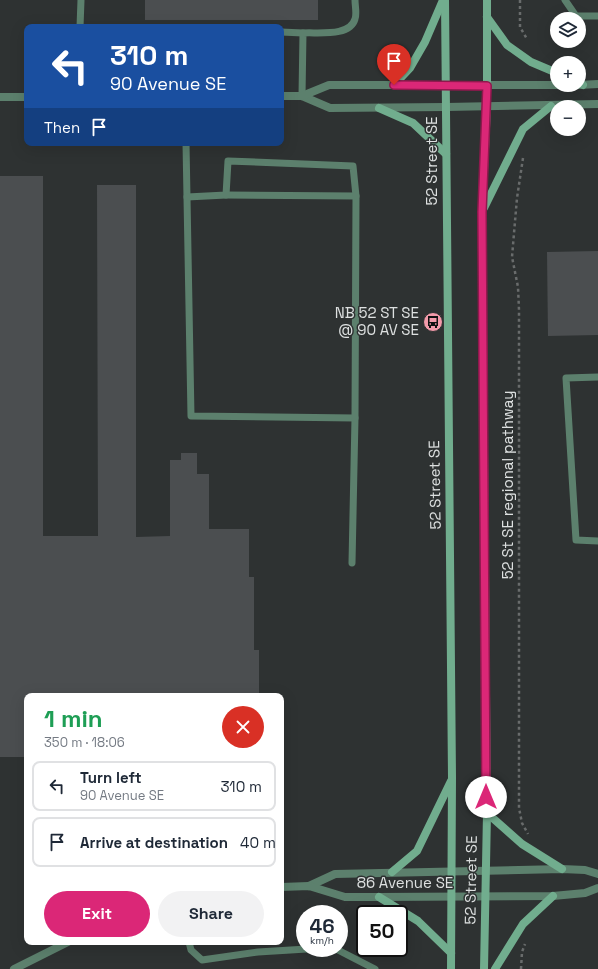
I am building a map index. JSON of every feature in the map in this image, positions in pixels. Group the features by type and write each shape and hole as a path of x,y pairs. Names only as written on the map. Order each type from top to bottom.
{"main road":[{"path":"394,85 410,68 444,0"},
{"name":"52 Street SE","path":"444,0 452,778 451,969"},
{"name":"52 Street SE","path":"484,969 484,871 487,813 482,212 487,107 487,0"},
{"path":"487,17 507,44 531,62 550,70"},
{"path":"482,212 523,129 550,107"},
{"path":"379,108 413,123 446,154"},
{"path":"392,872 417,851 452,778"},
{"path":"487,813 522,844 562,869"},
{"path":"496,969 523,924 553,896"},
{"path":"379,897 418,921 451,953"}],"street":[{"path":"586,84 598,84"},
{"path":"284,96 302,96 329,85 550,85"},
{"path":"0,96 24,97"},
{"path":"302,96 330,108 550,106"},
{"path":"586,105 598,104"},
{"name":"86 Avenue SE","path":"309,886 335,874 562,869 585,870 598,874"},
{"name":"86 Avenue SE","path":"284,887 309,886 345,897 553,896 585,894 598,888"},
{"path":"14,969 62,945"}],"lane":[{"path":"80,24 81,0"},
{"path":"284,32 304,33 342,31 351,27 356,19 355,0"},
{"path":"565,0 576,16 598,16"},
{"path":"302,96 304,33"},
{"path":"186,146 192,416 355,418"},
{"path":"226,195 228,161 353,166 356,196 355,418 352,563"},
{"path":"187,197 226,195 356,196"},
{"path":"598,377 566,378 576,540 598,541"},
{"path":"190,945 191,950 202,960 258,952 296,950"},
{"path":"348,955 376,969"}],"path":[{"path":"520,0 520,27 527,39"},
{"name":"52 St SE regional pathway","path":"525,152 517,198 512,257 518,287 519,310 519,808 522,822 528,833 526,837"},
{"path":"521,969 522,952 528,938"}],"building":[{"path":"145,0 318,0 318,20 145,20"},
{"path":"0,176 43,176 43,536 98,536 97,185 136,185 136,537 170,536 170,460 181,460 181,453 197,453 197,474 209,474 209,529 249,529 249,577 254,577 254,650 259,650 259,693 24,693 24,757 0,757"},
{"path":"598,251 598,335 548,336 547,252"}],"place":[{"name":"NB 52 ST SE @ 90 AV SE","path":"433,322"}],"route":[{"path":"394,85 487,86 487,123 482,212 486,797"}]}
